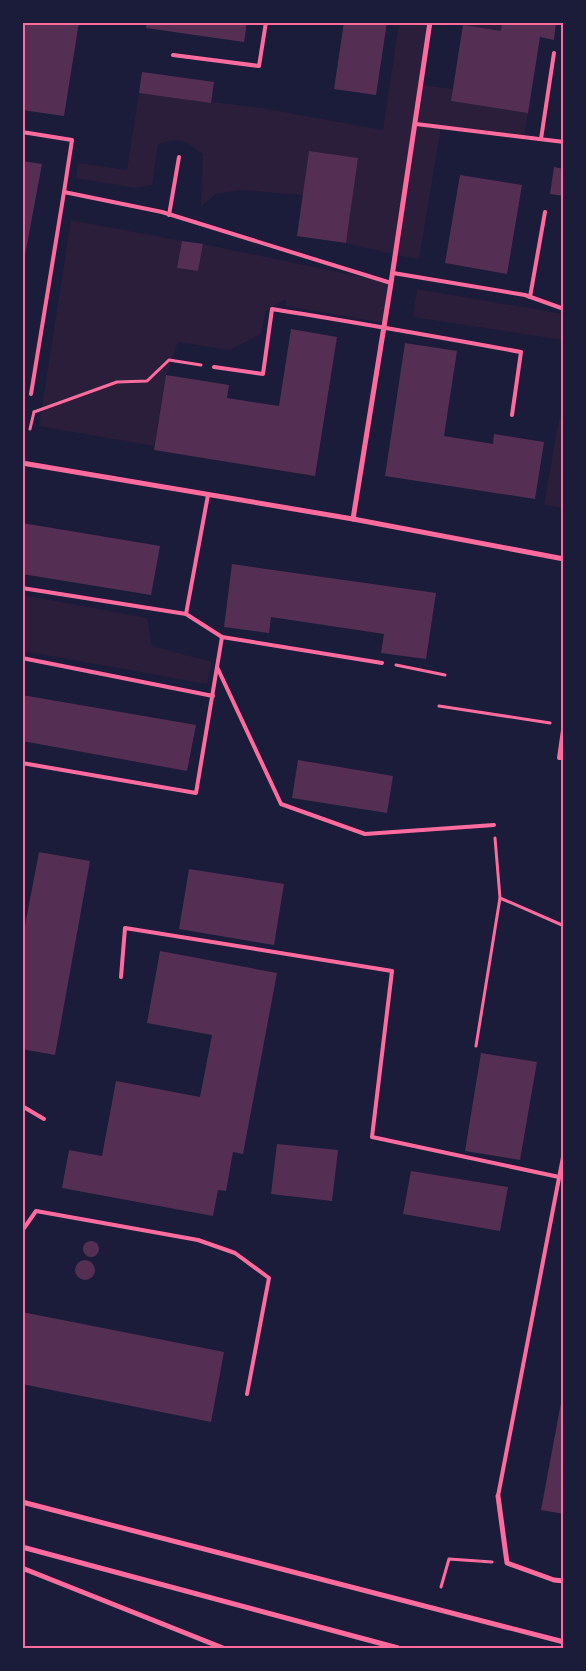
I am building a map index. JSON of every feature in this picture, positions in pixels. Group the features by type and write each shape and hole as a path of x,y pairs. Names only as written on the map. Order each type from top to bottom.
{"street":[{"path":"353,519 393,273 430,22"},
{"path":"22,463 353,519 564,559"},
{"path":"498,1496 507,1563 554,1580 564,1581"},
{"path":"22,1502 564,1642"},
{"path":"22,1547 398,1648"},
{"path":"22,1568 223,1648"}],"lane":[{"path":"174,55 259,66 266,22"},
{"path":"540,139 554,53"},
{"path":"416,124 564,142"},
{"path":"22,132 72,140 31,394"},
{"path":"169,215 179,157"},
{"path":"64,192 169,215 391,283"},
{"path":"530,297 545,212"},
{"path":"393,273 530,297 564,309"},
{"path":"214,367 263,374 272,309 354,322 383,329 406,331 521,352 512,415"},
{"path":"186,614 208,495"},
{"path":"22,588 186,614 222,637 382,663"},
{"path":"22,763 196,792 222,637"},
{"path":"22,658 213,696"},
{"path":"217,667 281,804 365,834 494,825"},
{"path":"563,724 559,758 564,758"},
{"path":"121,977 125,928 392,971 372,1137 559,1177"},
{"path":"22,1106 44,1119"},
{"path":"498,1496 564,1152"},
{"path":"22,1231 36,1211 198,1240 235,1253 269,1278 247,1394"}],"path":[{"path":"34,412 117,382 147,381 169,360 214,367"},
{"path":"30,429 34,412 31,394"},
{"path":"382,663 445,675"},
{"path":"439,706 563,724"},
{"path":"476,1046 500,898 494,825"},
{"path":"500,898 564,928"},
{"path":"441,1587 449,1559 507,1563"}],"shaded area":[{"path":"399,23 430,23 421,85 453,89 451,101 528,113 524,137 441,127 419,259 346,243 358,158 309,151 303,195 241,190 216,194 201,206 203,155 182,141 158,144 152,185 135,188 76,178 78,163 127,170 139,93 262,108 383,130"},
{"path":"447,23 502,23 501,31"},
{"path":"71,220 182,241 178,268 198,271 203,244 391,283 384,323 286,306 286,299 266,311 261,334 230,350 178,342 166,375 154,446 39,426"},
{"path":"417,289 563,314 563,340 413,317"},
{"path":"559,419 563,419 563,508 544,505"},
{"path":"23,595 147,618 152,646 212,662 207,684 23,651"}],"building":[{"path":"22,22 79,22 64,116 22,110"},
{"path":"147,22 247,22 244,42 146,28"},
{"path":"344,22 387,22 376,95 334,89"},
{"path":"502,22 556,22 554,40 540,37 528,113 451,101 463,25 501,31"},
{"path":"142,72 214,82 211,103 139,93"},
{"path":"309,151 358,158 346,243 297,236"},
{"path":"22,161 42,164 23,266 22,266"},
{"path":"554,167 564,169 564,196 550,194"},
{"path":"460,175 522,185 507,274 445,263"},
{"path":"182,241 203,244 198,271 177,268"},
{"path":"291,329 337,337 315,476 154,450 166,375 229,385 227,398 279,406"},
{"path":"405,343 457,351 444,436 493,444 494,434 544,442 535,499 385,476"},
{"path":"22,523 160,546 151,595 22,574"},
{"path":"232,564 436,593 426,659 381,653 384,634 271,617 269,633 224,627"},
{"path":"22,695 196,725 187,771 22,741"},
{"path":"298,760 393,776 387,813 292,798"},
{"path":"39,852 90,861 55,1055 22,1049 22,941"},
{"path":"189,869 284,884 274,945 179,929"},
{"path":"160,951 277,973 243,1154 233,1152 226,1191 218,1190 213,1216 62,1188 69,1150 102,1156 116,1081 200,1097 212,1035 147,1023"},
{"path":"481,1053 537,1062 520,1160 465,1151"},
{"path":"277,1144 338,1150 332,1201 271,1194"},
{"path":"411,1171 508,1187 500,1231 403,1214"},
{"path":"91,1241 97,1243 99,1249 97,1255 91,1257 85,1255 83,1249 85,1243"},
{"path":"85,1260 92,1263 95,1270 92,1277 85,1280 78,1277 75,1270 78,1263"},
{"path":"22,1312 224,1352 211,1422 22,1384"},
{"path":"564,1392 564,1514 541,1510"}]}
